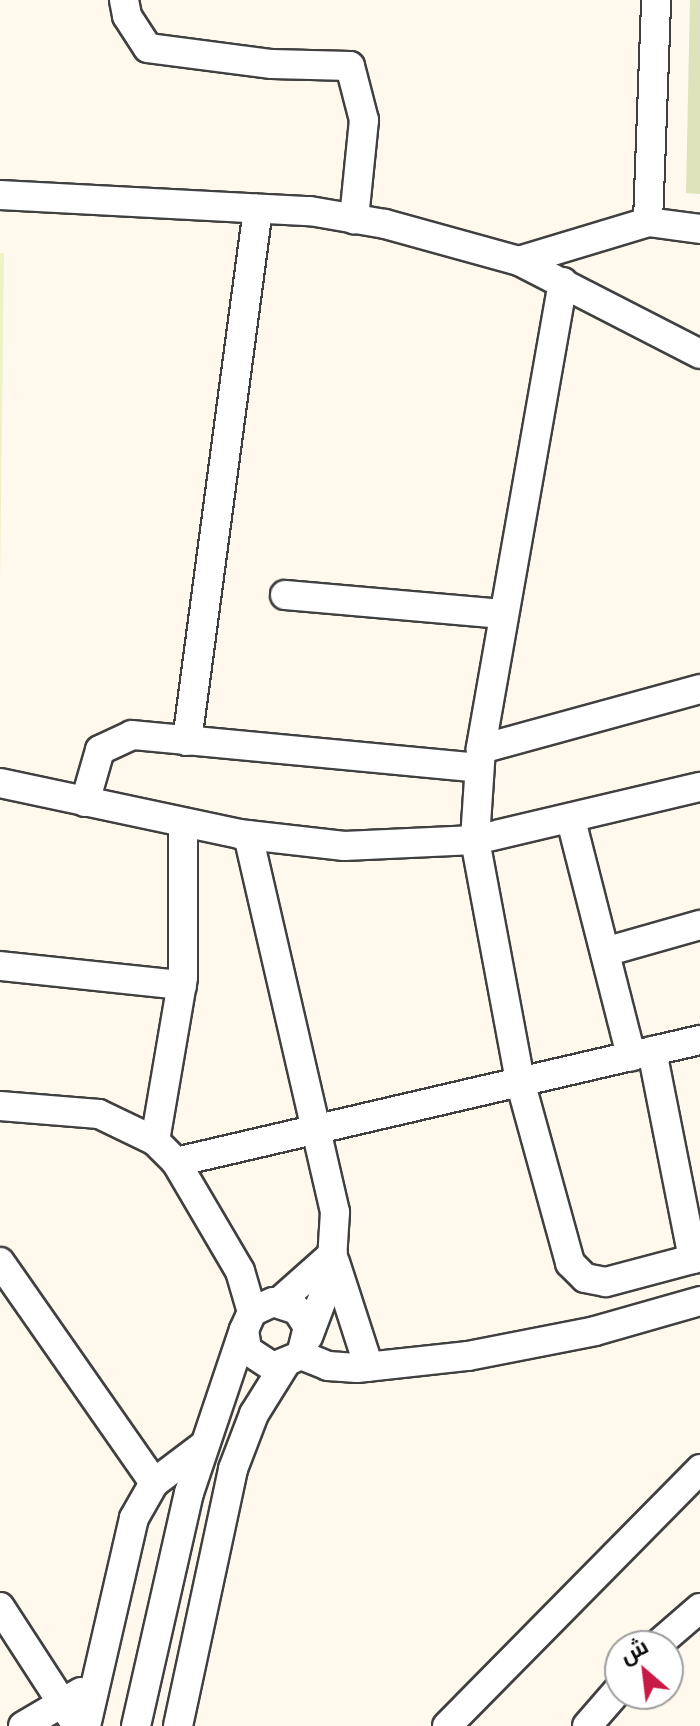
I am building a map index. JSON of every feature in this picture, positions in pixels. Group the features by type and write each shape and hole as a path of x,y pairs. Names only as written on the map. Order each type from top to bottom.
{"street":[{"path":"124,0 127,16 148,48 272,64 350,66 364,120 354,219"},
{"path":"648,222 656,0"},
{"path":"0,195 258,209 354,219 519,261 700,354"},
{"path":"187,741 258,209"},
{"path":"519,261 648,222 700,229"},
{"path":"563,282 479,758 475,840 520,1081 576,1272 606,1282 696,1258 642,1054 605,952 571,820"},
{"path":"285,595 503,614"},
{"path":"85,802 93,761 109,742 132,735 479,758 700,689"},
{"path":"0,783 183,824 344,846 475,840 571,820 700,787"},
{"path":"155,1141 182,985 183,824"},
{"path":"178,1726 233,1469 254,1414 298,1353 327,1297 333,1254 335,1212 248,835"},
{"path":"605,952 700,925"},
{"path":"0,966 182,985"},
{"path":"176,1162 315,1126 700,1040"},
{"path":"0,1106 99,1114 155,1141 176,1162 262,1311 254,1359 298,1353 328,1366 369,1367 527,1346 700,1301"},
{"path":"136,1726 203,1446 262,1311 333,1254"},
{"path":"333,1254 369,1367"},
{"path":"0,1262 154,1483"},
{"path":"262,1311 304,1317 298,1353"},
{"path":"86,1726 92,1686 134,1518 154,1483 203,1446"},
{"path":"447,1726 700,1469"},
{"path":"0,1607 71,1714"},
{"path":"675,1630 700,1608"},
{"path":"23,1726 71,1714 92,1686"},
{"path":"587,1726 604,1706"}],"green space":[{"path":"690,0 700,0 700,194 686,193"},
{"path":"0,253 4,253 0,586"}]}
